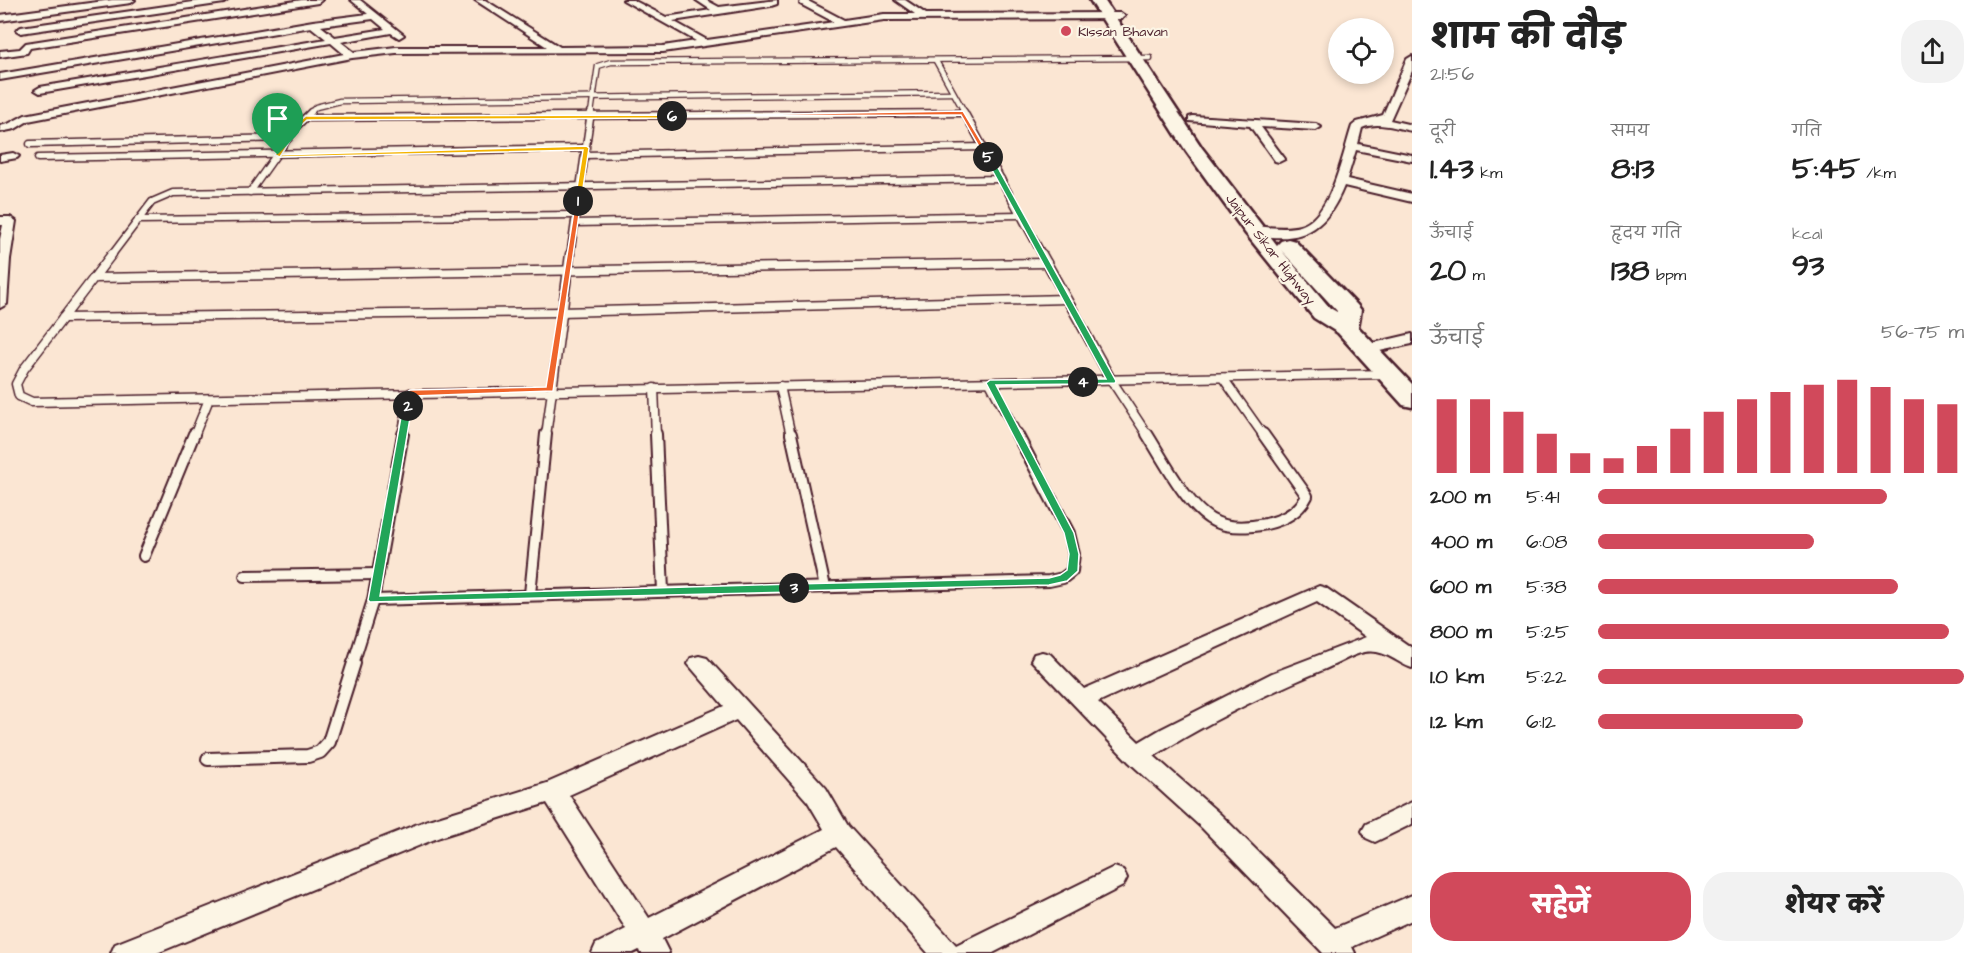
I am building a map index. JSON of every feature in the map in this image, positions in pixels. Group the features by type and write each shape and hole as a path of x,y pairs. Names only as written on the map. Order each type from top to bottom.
{"main road":[{"name":"Jaipur Sikar Highway","path":"1109,8 1143,58 1195,151 1253,230 1322,313 1346,328 1349,310 1277,231 1263,212"},
{"name":"Jaipur Sikar Highway","path":"1143,58 1194,118 1214,147"},
{"path":"1346,328 1412,399"}],"street":[{"path":"0,18 78,4 131,0"},
{"path":"141,0 145,12 158,26"},
{"path":"21,30 224,0"},
{"path":"258,0 266,8"},
{"path":"26,46 318,0"},
{"path":"355,0 414,48"},
{"path":"479,0 556,48"},
{"path":"627,0 708,44"},
{"path":"700,0 717,10"},
{"path":"666,20 771,3 774,2 773,0"},
{"path":"899,0 923,16"},
{"path":"803,2 843,23"},
{"path":"78,4 98,36"},
{"path":"40,90 76,96 160,92 352,56 414,48 653,49 708,44 884,17 1109,8"},
{"path":"0,54 24,51 26,46 15,16"},
{"path":"0,77 190,41 375,16"},
{"path":"313,24 352,56"},
{"path":"0,129 11,127 24,118 76,96 144,72 393,30"},
{"path":"253,34 287,68"},
{"path":"190,41 221,80"},
{"path":"131,54 160,92"},
{"path":"1379,121 1388,117 1400,100 1412,59"},
{"path":"62,66 76,96"},
{"path":"1194,118 1316,127"},
{"path":"1253,230 1302,230 1318,221 1326,212 1358,126 1366,122 1379,121 1412,128"},
{"path":"1253,123 1279,159"},
{"path":"1351,146 1412,158"},
{"path":"0,158 13,156"},
{"path":"1339,181 1412,198"},
{"path":"0,221 10,221 2,259 0,303"},
{"path":"1366,349 1412,339"},
{"path":"1082,699 1319,593 1405,654"},
{"path":"1137,755 1169,735 1280,679 1364,644 1405,654"},
{"path":"1042,660 1137,755 1211,821 1336,948 1412,907"},
{"path":"699,664 817,795 838,833 946,953"},
{"path":"142,950 434,828 553,792 740,709"},
{"path":"553,792 650,944"},
{"path":"1375,831 1412,812"},
{"path":"606,953 650,944 838,833"},
{"path":"966,953 1114,878"}],"lane":[{"path":"530,594 550,390 598,66 611,62 1143,58"},
{"path":"936,61 1112,381 1194,505 1206,517 1221,525 1245,527 1270,523 1294,514 1305,505 1306,496 1223,378"},
{"path":"250,192 296,127 316,107 360,99 952,93"},
{"path":"306,118 963,113"},
{"path":"30,144 289,138"},
{"path":"38,158 983,147"},
{"path":"1000,179 580,188 173,193 152,202 24,369 16,384 19,396 32,402 1389,374"},
{"path":"138,220 576,215"},
{"path":"575,223 1020,215"},
{"path":"94,278 1047,263"},
{"path":"63,318 561,312 1066,299"},
{"path":"374,600 1049,581 1063,578 1072,571 1074,554 1069,533 990,383"},
{"path":"780,386 825,587"},
{"path":"654,388 663,591"},
{"path":"208,759 308,756 320,752 330,742 374,600 410,393"},
{"path":"144,556 209,399"},
{"path":"245,576 378,574"}],"place":[{"name":"KIssan Bhavan","path":"1066,31"}],"route":[{"path":"963,113 1112,381 990,383 1069,533 1074,554 1072,571 1063,578 1049,581 374,600 410,393 550,390 586,148 278,155 296,127 306,118 963,113"}]}
